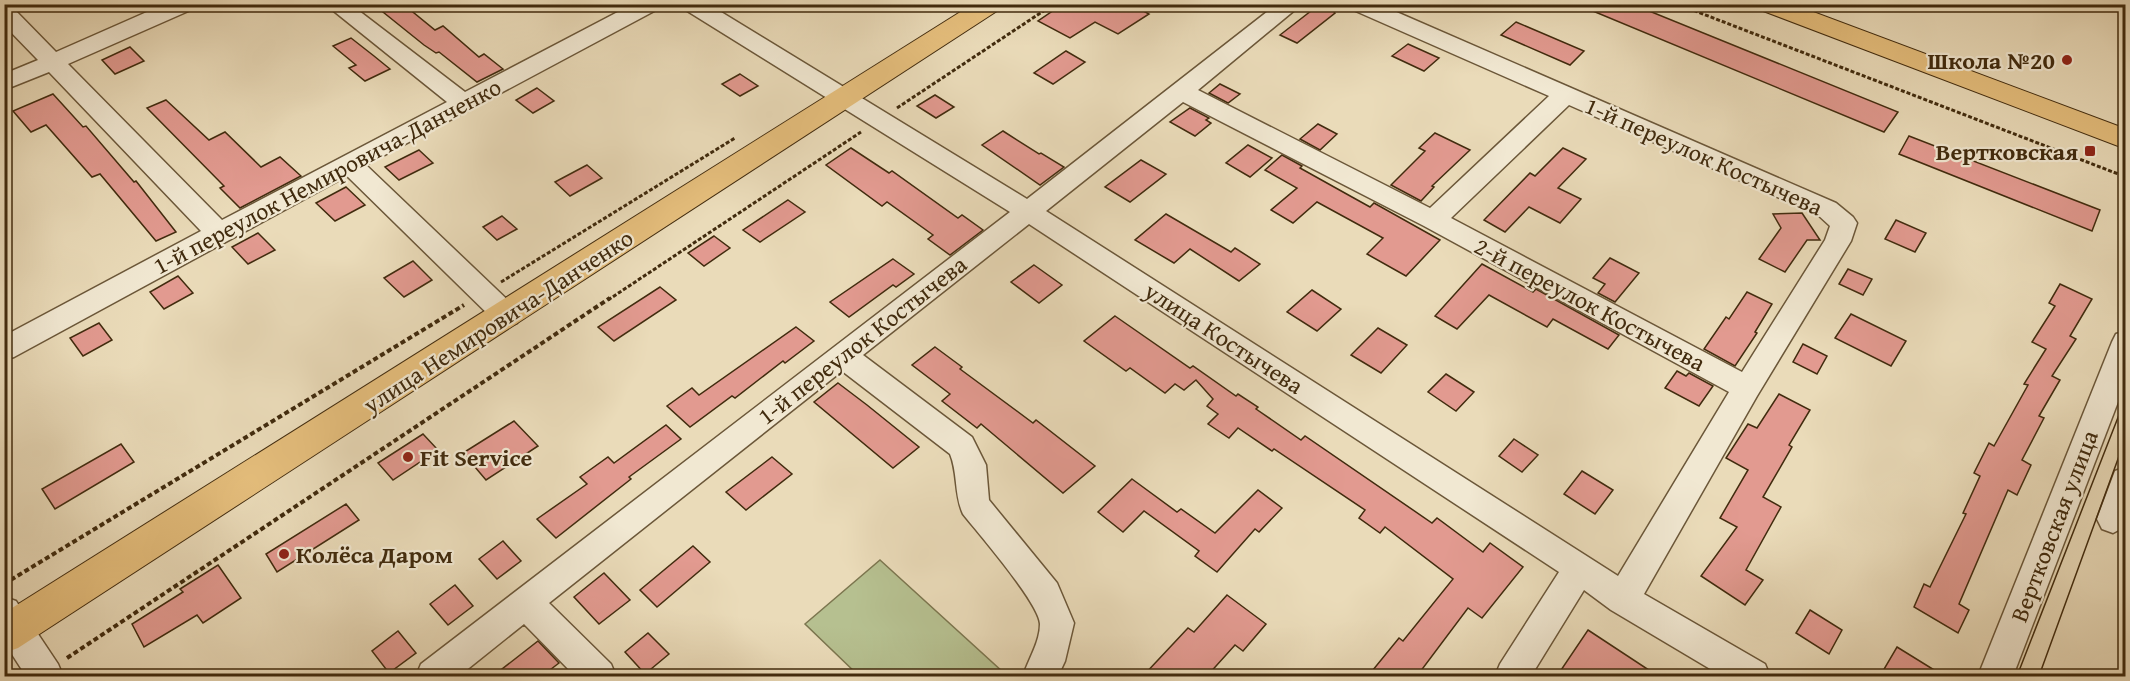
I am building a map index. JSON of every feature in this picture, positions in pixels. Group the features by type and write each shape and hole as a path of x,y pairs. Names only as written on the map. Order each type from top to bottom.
{"main road":[{"name":"улица Немировича-Данченко","path":"8,625 507,316 991,4"},
{"path":"1767,4 2126,140"}],"street":[{"path":"4,82 185,4"},
{"path":"336,4 464,103"},
{"name":"1-й переулок Немировича-Данченко","path":"4,349 219,232 650,4"},
{"name":"1-й переулок Костычева","path":"433,676 842,355 1029,212 1291,4"},
{"name":"1-й переулок Костычева","path":"1359,4 1827,209 1844,223 1838,241 1747,388 1623,599"},
{"name":"улица Костычева","path":"708,8 844,99 1029,212 1580,568 1623,599 1753,676"},
{"path":"4,12 219,232"},
{"name":"2-й переулок Костычева","path":"1182,92 1432,219 1747,388"},
{"path":"1432,219 1566,94"},
{"path":"350,164 507,316"},
{"name":"Вертковская улица","path":"1995,676 2126,342"},
{"path":"842,355 961,446 970,465 974,504 1045,594 1057,623 1048,661 1040,676"},
{"name":"Вертковская улица","path":"2113,519 2126,480"},
{"path":"1512,676 1580,568"},
{"path":"525,602 599,676"},
{"path":"8,625 45,675"}],"path":[{"path":"45,675 1054,4"},
{"path":"1677,4 2126,177"}],"green space":[{"path":"880,560 1004,673 1000,676 859,676 805,624"}],"building":[{"path":"373,4 403,4 435,30 443,26 479,57 484,54 503,69 477,82 439,52 436,53 424,45"},
{"path":"1063,4 1131,4 1149,14 1118,34 1095,22 1070,38 1038,21"},
{"path":"1320,4 1328,4 1335,13 1297,43 1280,35"},
{"path":"1576,4 1632,4 1898,112 1884,132"},
{"path":"1516,22 1584,51 1570,65 1501,35"},
{"path":"351,38 390,69 365,81 349,68 356,65 333,46"},
{"path":"1408,44 1439,58 1424,71 1392,56"},
{"path":"130,47 144,61 115,74 102,60"},
{"path":"1066,51 1085,62 1053,84 1034,73"},
{"path":"740,74 758,86 740,96 722,84"},
{"path":"1220,84 1240,94 1228,103 1209,93"},
{"path":"537,88 554,101 533,113 516,100"},
{"path":"53,94 83,127 86,126 134,182 136,181 176,232 156,241 100,174 92,177 46,125 31,132 13,111"},
{"path":"935,95 954,107 936,118 917,106"},
{"path":"166,100 209,140 225,132 261,167 280,157 301,176 240,208 220,188 224,186 147,108"},
{"path":"1190,108 1209,118 1206,120 1211,123 1195,136 1170,122"},
{"path":"1318,124 1337,134 1320,150 1300,139"},
{"path":"1003,131 1064,167 1040,185 982,145"},
{"path":"1435,133 1470,150 1432,186 1434,187 1421,201 1391,185 1425,151 1419,148"},
{"path":"1909,136 2100,210 2092,231 1899,154"},
{"path":"1248,145 1272,158 1250,177 1226,163"},
{"path":"851,148 889,173 892,171 958,218 962,215 983,230 950,255 928,239 933,235 887,202 882,206 826,165"},
{"path":"1563,148 1586,159 1558,188 1581,199 1560,223 1529,207 1505,232 1484,220 1530,173 1535,176"},
{"path":"419,150 433,163 399,180 385,167"},
{"path":"1282,155 1302,166 1300,168 1370,207 1374,203 1440,240 1406,276 1367,254 1383,238 1317,202 1293,223 1271,210 1297,188 1265,170"},
{"path":"1141,160 1166,174 1130,202 1105,187"},
{"path":"587,165 602,178 570,196 555,182"},
{"path":"346,187 365,205 335,221 316,203"},
{"path":"788,200 805,212 760,242 743,230"},
{"path":"1802,213 1820,240 1807,240 1785,272 1759,259 1781,228 1773,214"},
{"path":"1166,214 1231,252 1235,248 1260,264 1239,281 1190,249 1174,263 1135,240"},
{"path":"502,216 517,229 497,240 483,227"},
{"path":"1896,220 1926,233 1915,252 1885,239"},
{"path":"258,233 275,250 248,264 232,247"},
{"path":"714,236 730,248 704,266 688,253"},
{"path":"1610,258 1639,273 1615,302 1598,293 1605,284 1593,278"},
{"path":"893,259 914,274 896,287 893,285 849,317 830,302"},
{"path":"413,261 432,280 404,297 384,278"},
{"path":"1482,264 1533,292 1536,289 1619,335 1608,349 1553,319 1547,327 1489,295 1457,329 1435,316"},
{"path":"1034,265 1062,285 1039,303 1011,282"},
{"path":"1848,269 1872,279 1863,295 1839,284"},
{"path":"178,276 193,293 164,309 150,292"},
{"path":"2060,284 2092,299 2070,336 2076,339 2052,376 2060,380 2039,416 2044,418 2022,460 2031,465 2017,495 2008,490 1959,604 1969,610 1958,633 1914,607 1924,584 1930,587 1966,514 1963,513 1980,476 1974,473 1989,443 1994,446 2028,385 2024,384 2046,349 2032,342 2055,306 2049,303"},
{"path":"660,287 676,300 614,341 598,327"},
{"path":"1312,290 1341,309 1317,331 1287,312"},
{"path":"1747,292 1772,304 1755,332 1757,333 1735,366 1704,349 1726,317 1729,319"},
{"path":"1851,314 1906,341 1891,366 1835,338"},
{"path":"1115,316 1190,368 1193,366 1236,396 1238,394 1258,407 1256,409 1301,440 1305,436 1432,523 1437,518 1483,552 1490,543 1523,567 1482,618 1468,608 1417,676 1368,676 1399,638 1403,641 1453,579 1385,527 1380,533 1359,518 1365,510 1274,449 1272,451 1238,428 1229,438 1208,424 1218,414 1207,406 1213,399 1196,380 1184,390 1175,384 1165,393 1130,368 1126,371 1084,341"},
{"path":"99,323 112,340 83,356 70,338"},
{"path":"796,327 814,341 785,363 783,361 735,398 732,396 690,427 667,406 692,388 699,395"},
{"path":"1378,328 1407,345 1381,373 1351,355"},
{"path":"1803,344 1827,356 1817,374 1793,362"},
{"path":"935,347 962,367 960,369 1033,423 1036,420 1095,466 1063,493 981,424 977,428 942,401 950,394 912,365"},
{"path":"1677,371 1686,376 1689,373 1713,386 1699,406 1665,388"},
{"path":"1446,374 1474,392 1456,411 1428,392"},
{"path":"838,383 919,447 893,468 814,402"},
{"path":"1779,394 1810,410 1789,445 1792,447 1763,497 1781,507 1746,570 1763,580 1745,605 1701,576 1737,527 1720,518 1748,470 1726,458 1748,424 1757,428"},
{"path":"514,421 538,446 486,480 463,453"},
{"path":"666,425 681,439 629,477 631,479 556,538 537,519 587,484 580,477 608,457 614,463"},
{"name":"Fit Service","path":"423,434 438,450 393,480 378,463"},
{"path":"1514,439 1538,455 1522,472 1499,456"},
{"path":"121,444 134,462 55,509 42,489"},
{"path":"772,457 792,474 746,510 726,492"},
{"path":"1582,471 1613,490 1595,514 1564,494"},
{"path":"1132,479 1177,512 1181,509 1215,533 1258,490 1282,508 1259,532 1255,529 1217,572 1195,556 1199,551 1144,511 1123,532 1098,512"},
{"path":"346,504 359,520 277,572 266,554"},
{"path":"503,541 521,561 497,579 479,559"},
{"path":"693,546 710,562 657,607 640,590"},
{"path":"218,565 241,598 203,623 197,615 144,647 132,624 183,592 180,589"},
{"path":"604,573 630,600 599,624 574,597"},
{"path":"455,585 473,606 448,625 430,604"},
{"path":"1227,595 1266,624 1243,651 1235,645 1207,676 1143,676 1188,628 1194,632"},
{"path":"1810,610 1842,630 1829,654 1796,633"},
{"path":"1588,630 1658,676 1557,676"},
{"path":"398,631 416,653 389,673 372,651"},
{"path":"648,633 669,654 645,674 625,652"},
{"path":"538,641 559,663 542,676 493,676"},
{"path":"1897,647 1944,676 1880,676"}],"tram line":[{"path":"2017,676 2126,397"},
{"path":"2039,676 2126,437"}],"place":[{"name":"Школа №20","path":"2067,60"},
{"name":"Вертковская","path":"2090,151"},
{"name":"Fit Service","path":"408,457"},
{"name":"Колёса Даром","path":"284,554"}]}
